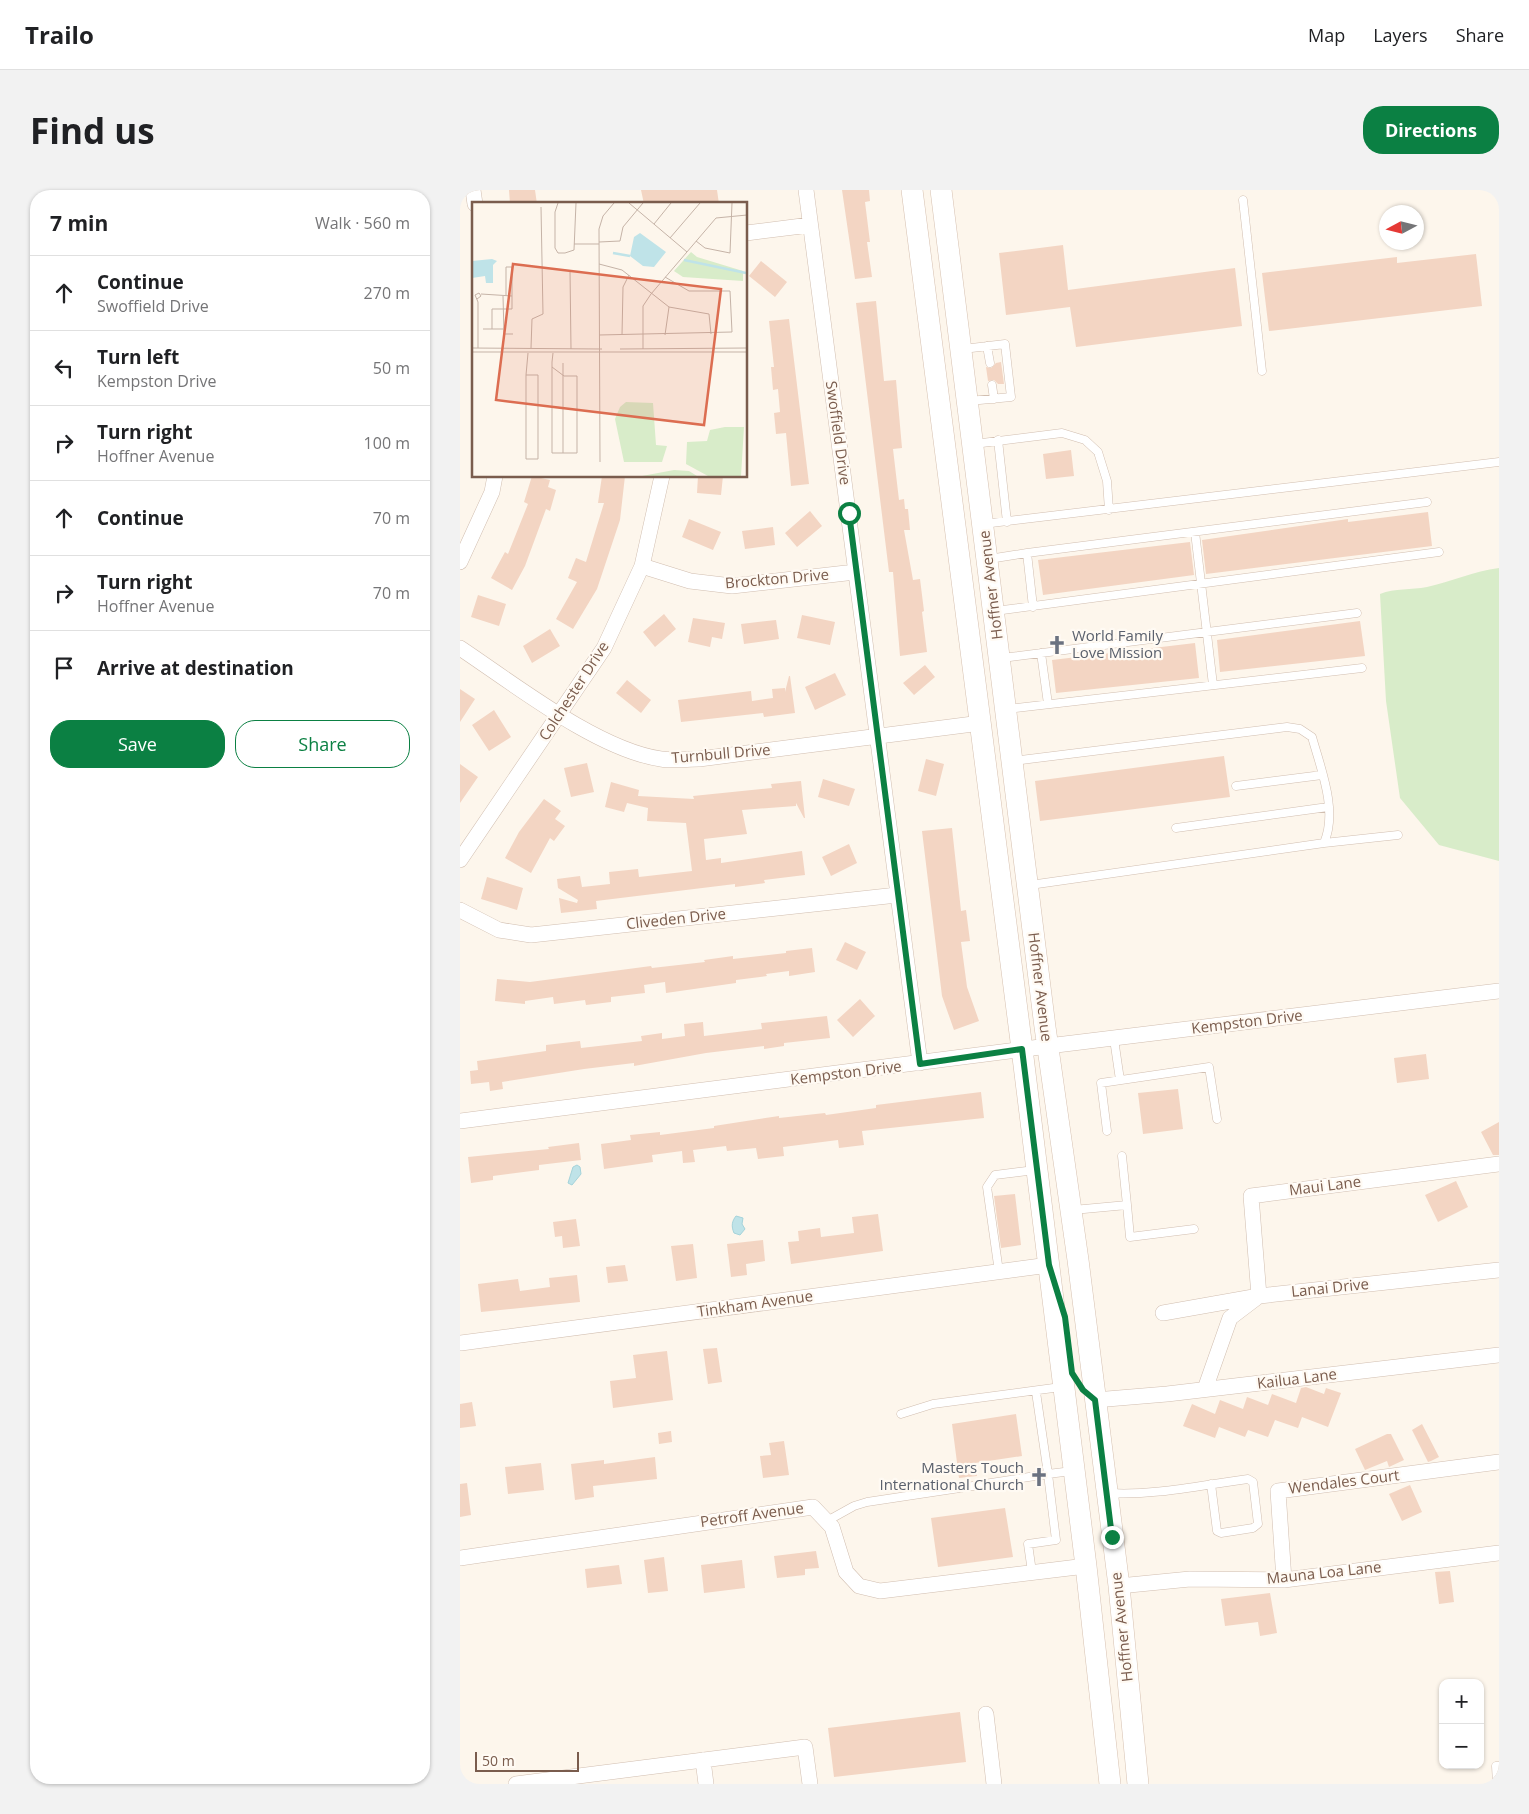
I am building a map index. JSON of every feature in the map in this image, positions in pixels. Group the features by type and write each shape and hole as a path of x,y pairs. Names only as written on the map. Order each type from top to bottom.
{"main road":[{"name":"Hoffner Avenue","path":"912,190 962,569 1049,1265 1086,1566 1110,1784"},
{"name":"Hoffner Avenue","path":"941,190 1048,1046 1119,1586 1138,1784"},
{"path":"962,569 973,584 991,732 1000,746 1012,756"},
{"path":"1049,1265 1065,1317 1072,1373 1083,1390 1095,1400"},
{"path":"1086,1566 1108,1590 1120,1691 1132,1721"}],"street":[{"name":"Swoffield Drive","path":"806,190 920,1064"},
{"path":"748,233 810,225"},
{"path":"460,562 492,492 494,478"},
{"name":"Colchester Drive","path":"460,860 604,648 642,566 662,478"},
{"name":"Brockton Drive","path":"642,566 690,581 732,586 855,572"},
{"name":"Turnbull Drive","path":"460,648 559,714 624,749 662,760 699,759 981,723"},
{"name":"Cliveden Drive","path":"460,910 499,930 531,935 897,895"},
{"name":"Kempston Drive","path":"460,1121 920,1064 1022,1049 1499,991"},
{"name":"Maui Lane","path":"1259,1296 1250,1196 1499,1164"},
{"name":"Tinkham Avenue","path":"462,1344 1049,1265"},
{"name":"Lanai Drive","path":"1163,1313 1259,1296 1499,1270"},
{"path":"1205,1389 1230,1318 1259,1296"},
{"name":"Kailua Lane","path":"1095,1400 1499,1355"},
{"name":"Wendales Court","path":"1284,1580 1278,1491 1499,1462"},
{"name":"Petroff Avenue","path":"460,1558 813,1507 827,1521"},
{"path":"827,1521 832,1527 846,1572 859,1586 880,1591 1086,1566"},
{"name":"Mauna Loa Lane","path":"1119,1586 1190,1579 1284,1580 1499,1553"},
{"path":"986,1714 994,1784"},
{"path":"516,1784 805,1747 810,1784"},
{"path":"703,1760 706,1784"}],"lane":[{"path":"1243,200 1262,371"},
{"path":"962,350 1005,344 1011,397 968,401"},
{"path":"987,346 990,363"},
{"path":"992,385 994,399"},
{"path":"974,444 1062,433 1085,440 1098,452 1107,481 1109,510"},
{"path":"998,440 1007,522"},
{"path":"983,524 1499,462"},
{"path":"988,559 1427,502"},
{"path":"1195,532 1213,685"},
{"path":"994,612 1439,552"},
{"path":"1026,553 1033,606"},
{"path":"1000,658 1357,613"},
{"path":"1041,653 1048,704"},
{"path":"1006,709 1362,668"},
{"path":"1012,756 1287,727 1300,729 1312,737 1322,775 1328,807 1329,831 1324,843"},
{"path":"1236,786 1322,775"},
{"path":"1176,828 1328,807"},
{"path":"1028,885 1324,843 1398,835"},
{"path":"1114,1039 1120,1080"},
{"path":"1107,1131 1101,1083 1209,1067 1217,1119"},
{"path":"1122,1156 1130,1237 1194,1229"},
{"path":"999,1272 987,1187 995,1175 1037,1169"},
{"path":"1071,1211 1127,1204"},
{"path":"901,1414 933,1404 1063,1387"},
{"path":"1032,1572 1028,1544 1056,1540 1036,1392"},
{"path":"827,1521 854,1506 867,1502 1074,1471"},
{"path":"1106,1492 1134,1494 1211,1484 1248,1480 1253,1482 1258,1524 1253,1528 1221,1533 1217,1531 1211,1484"},
{"path":"1497,1784 1496,1766 1499,1766"}],"green space":[{"path":"1499,568 1499,861 1439,845 1400,798 1386,701 1380,594 1427,587"}],"water":[{"path":"577,1165 580,1167 581,1174 572,1185 568,1183 573,1167"},
{"path":"736,1216 743,1218 742,1224 745,1229 740,1235 734,1233 732,1228"}],"building":[{"path":"509,190 535,190 537,202 510,202"},
{"path":"641,190 717,190 719,202 644,202"},
{"path":"842,190 869,190 870,201 865,202 870,242 867,242 872,277 855,279"},
{"path":"1063,245 1068,290 1235,268 1242,326 1076,347 1070,307 1006,315 999,253"},
{"path":"1476,254 1482,306 1269,331 1262,273 1397,257 1397,263"},
{"path":"761,261 787,282 775,297 749,276"},
{"path":"876,301 884,381 896,380 902,448 893,449 899,500 904,499 905,509 908,509 910,530 904,530 913,580 920,579 927,652 900,656 893,572 889,572 856,303"},
{"path":"789,319 809,484 791,486 786,433 776,434 774,413 780,412 778,389 773,390 771,367 774,367 769,321"},
{"path":"1001,362 1004,384 998,384 994,380 988,381 986,367 991,368 996,363"},
{"path":"1071,450 1074,476 1046,479 1043,454"},
{"path":"531,478 550,480 548,487 556,490 550,511 546,509 525,566 512,590 491,578 505,552 508,554 528,504 524,502"},
{"path":"602,478 625,478 620,520 597,589 573,629 556,619 577,582 568,578 576,558 586,562 604,503 598,503"},
{"path":"698,478 723,478 721,495 697,493"},
{"path":"810,511 822,526 797,547 785,533"},
{"path":"1428,512 1432,546 1206,574 1202,540 1348,519 1348,522"},
{"path":"689,519 721,532 713,550 682,537"},
{"path":"773,527 775,545 745,549 742,531"},
{"path":"1190,542 1194,575 1043,595 1038,560"},
{"path":"478,595 506,604 499,626 471,617"},
{"path":"664,614 676,629 655,647 643,632"},
{"path":"802,615 835,622 830,645 797,638"},
{"path":"693,618 725,623 722,639 712,637 710,647 688,642"},
{"path":"776,620 779,639 744,644 741,624"},
{"path":"1360,621 1365,656 1220,672 1217,640"},
{"path":"550,629 560,646 532,663 523,646"},
{"path":"1195,643 1199,678 1056,693 1052,660"},
{"path":"925,665 935,677 914,695 903,683"},
{"path":"835,673 846,695 815,710 805,687"},
{"path":"789,676 795,713 764,717 763,713 681,722 678,700 751,691 752,701 773,698 772,689 785,688 785,692"},
{"path":"627,680 651,700 641,713 616,693"},
{"path":"460,689 475,699 460,722"},
{"path":"494,710 511,737 489,751 472,725"},
{"path":"1224,756 1230,797 1040,821 1035,781"},
{"path":"926,759 944,764 936,796 918,791"},
{"path":"587,763 594,792 571,797 564,768"},
{"path":"460,764 478,777 460,803"},
{"path":"823,779 855,789 849,806 818,797"},
{"path":"801,781 805,818 796,803 796,806 742,810 747,834 704,839 706,860 721,858 721,863 802,851 805,875 764,880 765,883 735,887 735,884 596,901 597,909 561,913 559,898 577,903 578,900 558,888 557,879 580,876 582,887 610,884 609,872 638,869 639,877 692,871 686,823 647,821 648,808 627,803 624,812 605,807 611,782 639,790 638,796 694,799 693,796 772,788 771,784"},
{"path":"544,799 561,811 555,819 565,826 554,841 550,838 531,873 505,858 519,832"},
{"path":"952,828 961,911 966,910 970,941 961,942 967,987 979,1021 954,1030 942,996 922,831"},
{"path":"849,844 857,863 831,876 822,857"},
{"path":"487,877 523,888 517,910 481,899"},
{"path":"845,942 866,952 857,970 836,960"},
{"path":"812,948 815,972 789,976 789,971 766,974 767,976 736,980 736,983 666,993 665,982 644,985 645,993 611,997 611,1002 586,1005 585,1000 554,1004 553,997 525,1001 525,1004 495,1001 497,979 530,982 651,966 652,968 705,962 704,960 733,956 733,959 786,953 786,951"},
{"path":"860,999 875,1016 853,1037 837,1020"},
{"path":"827,1016 830,1038 784,1043 784,1046 764,1049 764,1046 706,1053 634,1066 634,1063 584,1069 502,1082 503,1089 490,1091 489,1082 471,1084 470,1071 478,1070 477,1061 546,1051 546,1045 580,1041 581,1048 642,1041 641,1036 662,1033 662,1039 685,1036 684,1024 703,1022 704,1036 762,1029 761,1023"},
{"path":"1426,1054 1429,1079 1397,1083 1394,1058"},
{"path":"1178,1089 1183,1129 1143,1134 1138,1093"},
{"path":"981,1092 984,1118 862,1131 864,1145 839,1148 838,1140 783,1147 784,1156 758,1159 756,1148 727,1151 726,1146 693,1150 695,1162 683,1163 682,1151 652,1155 653,1162 604,1169 601,1144 631,1140 630,1135 660,1132 660,1135 714,1128 714,1126 779,1116 779,1118 825,1113 826,1115 876,1108 876,1105"},
{"path":"1499,1122 1499,1155 1493,1155 1481,1132"},
{"path":"579,1143 581,1160 539,1165 539,1170 493,1176 493,1180 471,1183 468,1157 549,1149 548,1147"},
{"path":"1456,1181 1468,1207 1438,1222 1425,1195"},
{"path":"1015,1194 1021,1245 1001,1248 994,1196"},
{"path":"878,1214 883,1251 791,1264 788,1242 799,1241 798,1231 820,1228 821,1237 854,1233 852,1217"},
{"path":"576,1219 580,1246 563,1248 562,1236 555,1237 553,1222"},
{"path":"763,1240 765,1261 746,1264 747,1275 731,1277 727,1244"},
{"path":"693,1244 697,1278 676,1281 671,1246"},
{"path":"625,1265 628,1281 608,1283 606,1267"},
{"path":"577,1275 580,1302 481,1312 478,1284 518,1279 520,1291 550,1287 549,1278"},
{"path":"717,1348 722,1382 708,1384 703,1349"},
{"path":"667,1351 673,1400 613,1408 610,1381 636,1378 633,1355"},
{"path":"1306,1387 1324,1394 1326,1388 1341,1393 1328,1427 1302,1417 1298,1428 1275,1420 1268,1437 1248,1430 1245,1437 1219,1427 1215,1438 1183,1426 1192,1404 1215,1414 1220,1400 1243,1409 1247,1397 1268,1405 1272,1394 1296,1403 1301,1388"},
{"path":"472,1402 476,1426 460,1428 460,1404"},
{"path":"1016,1414 1022,1456 975,1463 977,1476 959,1478 952,1424"},
{"path":"1422,1424 1439,1457 1428,1462 1412,1430"},
{"path":"671,1431 672,1442 659,1444 658,1433"},
{"path":"1387,1434 1391,1434 1404,1460 1389,1467 1387,1461 1365,1470 1355,1449"},
{"path":"784,1441 789,1475 763,1478 760,1456 771,1455 769,1443"},
{"path":"655,1457 657,1479 593,1486 594,1497 575,1500 571,1464 604,1460 604,1464"},
{"path":"541,1463 544,1490 508,1494 505,1467"},
{"path":"467,1483 471,1515 460,1517 460,1484"},
{"path":"1410,1485 1422,1512 1402,1521 1389,1494"},
{"path":"1005,1508 1013,1557 938,1567 931,1518"},
{"path":"816,1551 819,1568 805,1569 805,1575 777,1578 774,1556"},
{"path":"664,1557 668,1591 648,1593 644,1560"},
{"path":"742,1560 745,1588 704,1593 701,1565"},
{"path":"619,1565 622,1584 587,1588 585,1569"},
{"path":"1450,1571 1454,1602 1439,1604 1435,1572"},
{"path":"1270,1593 1277,1633 1260,1636 1258,1622 1225,1626 1221,1599"},
{"path":"960,1712 966,1762 834,1777 828,1728"}],"place":[{"name":"World Family Love Mission","path":"1057,645"},
{"name":"Masters Touch International Church","path":"1039,1477"}],"route":[{"path":"849,513 876,736 920,1064 1022,1049 1049,1265 1065,1317 1072,1373 1083,1390 1095,1400 1112,1537"}]}
